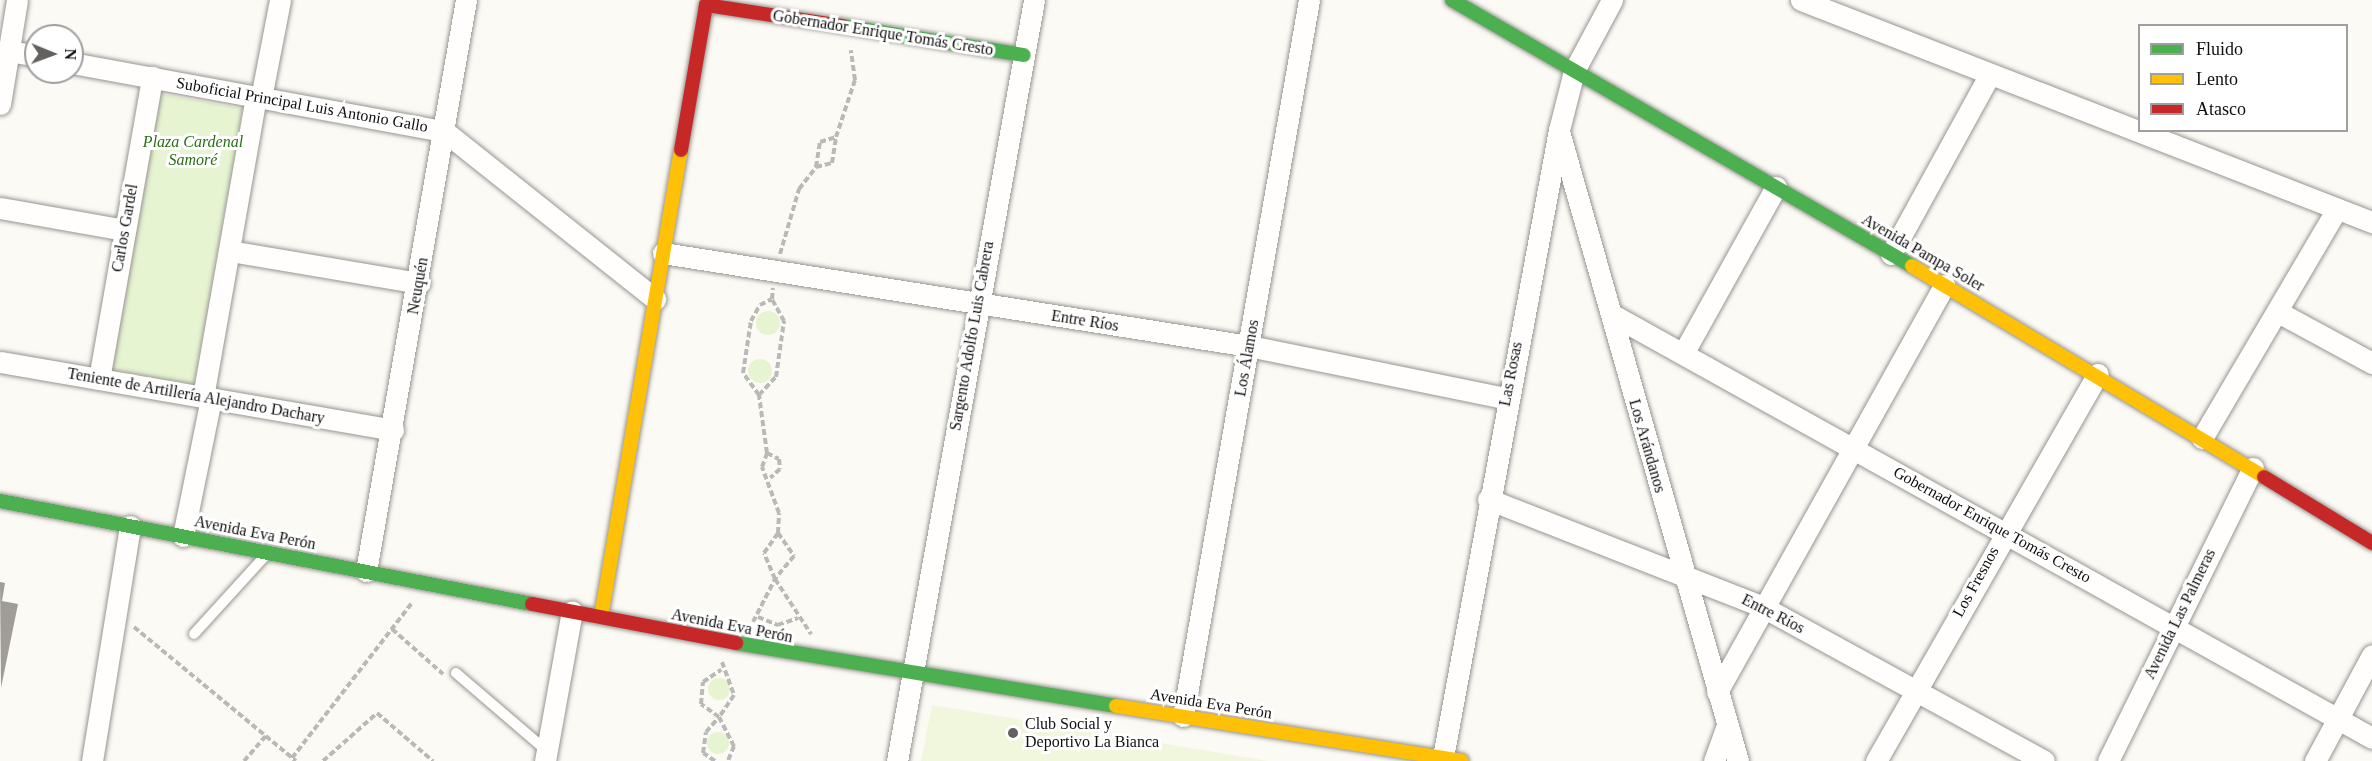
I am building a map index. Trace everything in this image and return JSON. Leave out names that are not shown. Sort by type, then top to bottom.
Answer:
[{"type":"street","points":[[0,104],[17,0]]},
{"type":"street","points":[[183,536],[230,251],[280,0]]},
{"type":"street","name":"Neuquén","points":[[366,571],[419,283],[466,0]]},
{"type":"street","name":"Sargento Adolfo Luis Cabrera","points":[[897,761],[977,304],[1034,0]]},
{"type":"street","name":"Los Álamos","points":[[1183,716],[1309,0]]},
{"type":"street","name":"Avenida Pampa Soler","points":[[1452,0],[2098,374],[2372,543]]},
{"type":"street","name":"Las Rosas","points":[[1449,760],[1488,499],[1559,130],[1574,71],[1612,0]]},
{"type":"street","points":[[1801,0],[1989,76],[2372,222]]},
{"type":"street","name":"Gobernador Enrique Tomás Cresto","points":[[663,253],[706,5],[1024,56]]},
{"type":"street","points":[[9,51],[24,54]]},
{"type":"street","name":"Suboficial Principal Luis Antonio Gallo","points":[[84,65],[444,131],[655,299]]},
{"type":"street","points":[[1891,254],[1989,76]]},
{"type":"street","name":"Carlos Gardel","points":[[99,379],[152,77]]},
{"type":"street","name":"Los Arándanos","points":[[1559,130],[1682,572],[1738,761]]},
{"type":"street","points":[[1684,352],[1776,187]]},
{"type":"street","points":[[0,208],[125,230]]},
{"type":"street","points":[[2202,438],[2337,209]]},
{"type":"street","points":[[230,251],[419,283]]},
{"type":"street","points":[[601,617],[663,253]]},
{"type":"street","name":"Entre Ríos","points":[[663,253],[1249,346],[1506,398]]},
{"type":"street","points":[[1717,692],[1944,285]]},
{"type":"street","points":[[2278,312],[2372,363]]},
{"type":"street","name":"Gobernador Enrique Tomás Cresto","points":[[1611,314],[1684,352],[2372,738]]},
{"type":"street","name":"Teniente de Artillería Alejandro Dachary","points":[[0,362],[393,430]]},
{"type":"street","name":"Los Fresnos","points":[[1876,761],[2004,532],[2098,374]]},
{"type":"street","name":"Avenida Las Palmeras","points":[[2108,761],[2253,468]]},
{"type":"street","name":"Entre Ríos","points":[[1488,499],[1682,572],[1763,607],[2044,761]]},
{"type":"street","name":"Avenida Eva Perón","points":[[0,501],[833,662],[913,672],[1449,760]]},
{"type":"street","points":[[92,761],[129,526]]},
{"type":"street","points":[[546,756],[572,611]]},
{"type":"street","points":[[2315,761],[2372,655]]},
{"type":"street","points":[[1714,761],[1727,726]]},
{"type":"lane","points":[[194,634],[269,553]]},
{"type":"lane","points":[[456,673],[546,756]]},
{"type":"path","points":[[816,167],[832,163],[836,137],[855,80],[848,28]]},
{"type":"path","points":[[759,395],[776,377],[784,321],[772,299],[774,271],[799,189],[816,167],[820,142],[836,137]]},
{"type":"path","points":[[721,670],[722,654],[758,617],[775,579],[794,556],[778,533],[771,478],[762,467],[767,453],[759,395],[743,373],[751,321],[760,304],[772,299]]},
{"type":"path","points":[[767,453],[779,459],[780,469],[771,478]]},
{"type":"path","points":[[778,533],[764,553],[775,579],[798,618],[833,662]]},
{"type":"path","points":[[117,613],[294,759],[428,583]]},
{"type":"path","points":[[758,617],[778,626],[798,618]]},
{"type":"path","points":[[392,629],[450,680],[456,673]]},
{"type":"path","points":[[715,761],[703,753],[706,732],[734,695],[732,680],[721,670]]},
{"type":"path","points":[[721,670],[703,682],[701,704],[719,717],[734,746],[728,761]]},
{"type":"path","points":[[323,761],[377,713],[433,761]]},
{"type":"path","points":[[244,761],[266,736]]},
{"type":"green space","name":"Plaza Cardenal Samoré","points":[[161,94],[243,108],[194,384],[112,370]]},
{"type":"green space","points":[[768,311],[777,314],[780,323],[777,332],[768,335],[759,332],[756,323],[759,314]]},
{"type":"green space","points":[[760,359],[769,362],[772,371],[769,380],[760,383],[751,380],[748,371],[751,362]]},
{"type":"green space","points":[[719,678],[727,681],[730,689],[727,697],[719,700],[711,697],[708,689],[711,681]]},
{"type":"green space","name":"Club Social y Deportivo La Bianca","points":[[932,705],[1268,761],[921,761]]},
{"type":"green space","points":[[718,732],[726,735],[729,743],[726,751],[718,754],[710,751],[707,743],[710,735]]},
{"type":"building","points":[[0,582],[5,583],[2,601],[18,604],[1,688]]},
{"type":"traffic: fast","points":[[1452,0],[1912,266]]},
{"type":"traffic: fast","points":[[842,26],[1024,55]]},
{"type":"traffic: fast","points":[[0,501],[532,604]]},
{"type":"traffic: fast","points":[[736,643],[1116,706]]},
{"type":"traffic: slow","points":[[601,617],[681,150]]},
{"type":"traffic: slow","points":[[1912,266],[2264,477]]},
{"type":"traffic: slow","points":[[1116,706],[1462,761]]},
{"type":"traffic: jam","points":[[681,150],[706,5],[842,26]]},
{"type":"traffic: jam","points":[[2264,477],[2372,543]]},
{"type":"traffic: jam","points":[[532,604],[736,643]]},
{"type":"place","name":"Club Social y Deportivo La Bianca","points":[[1013,733]]}]
